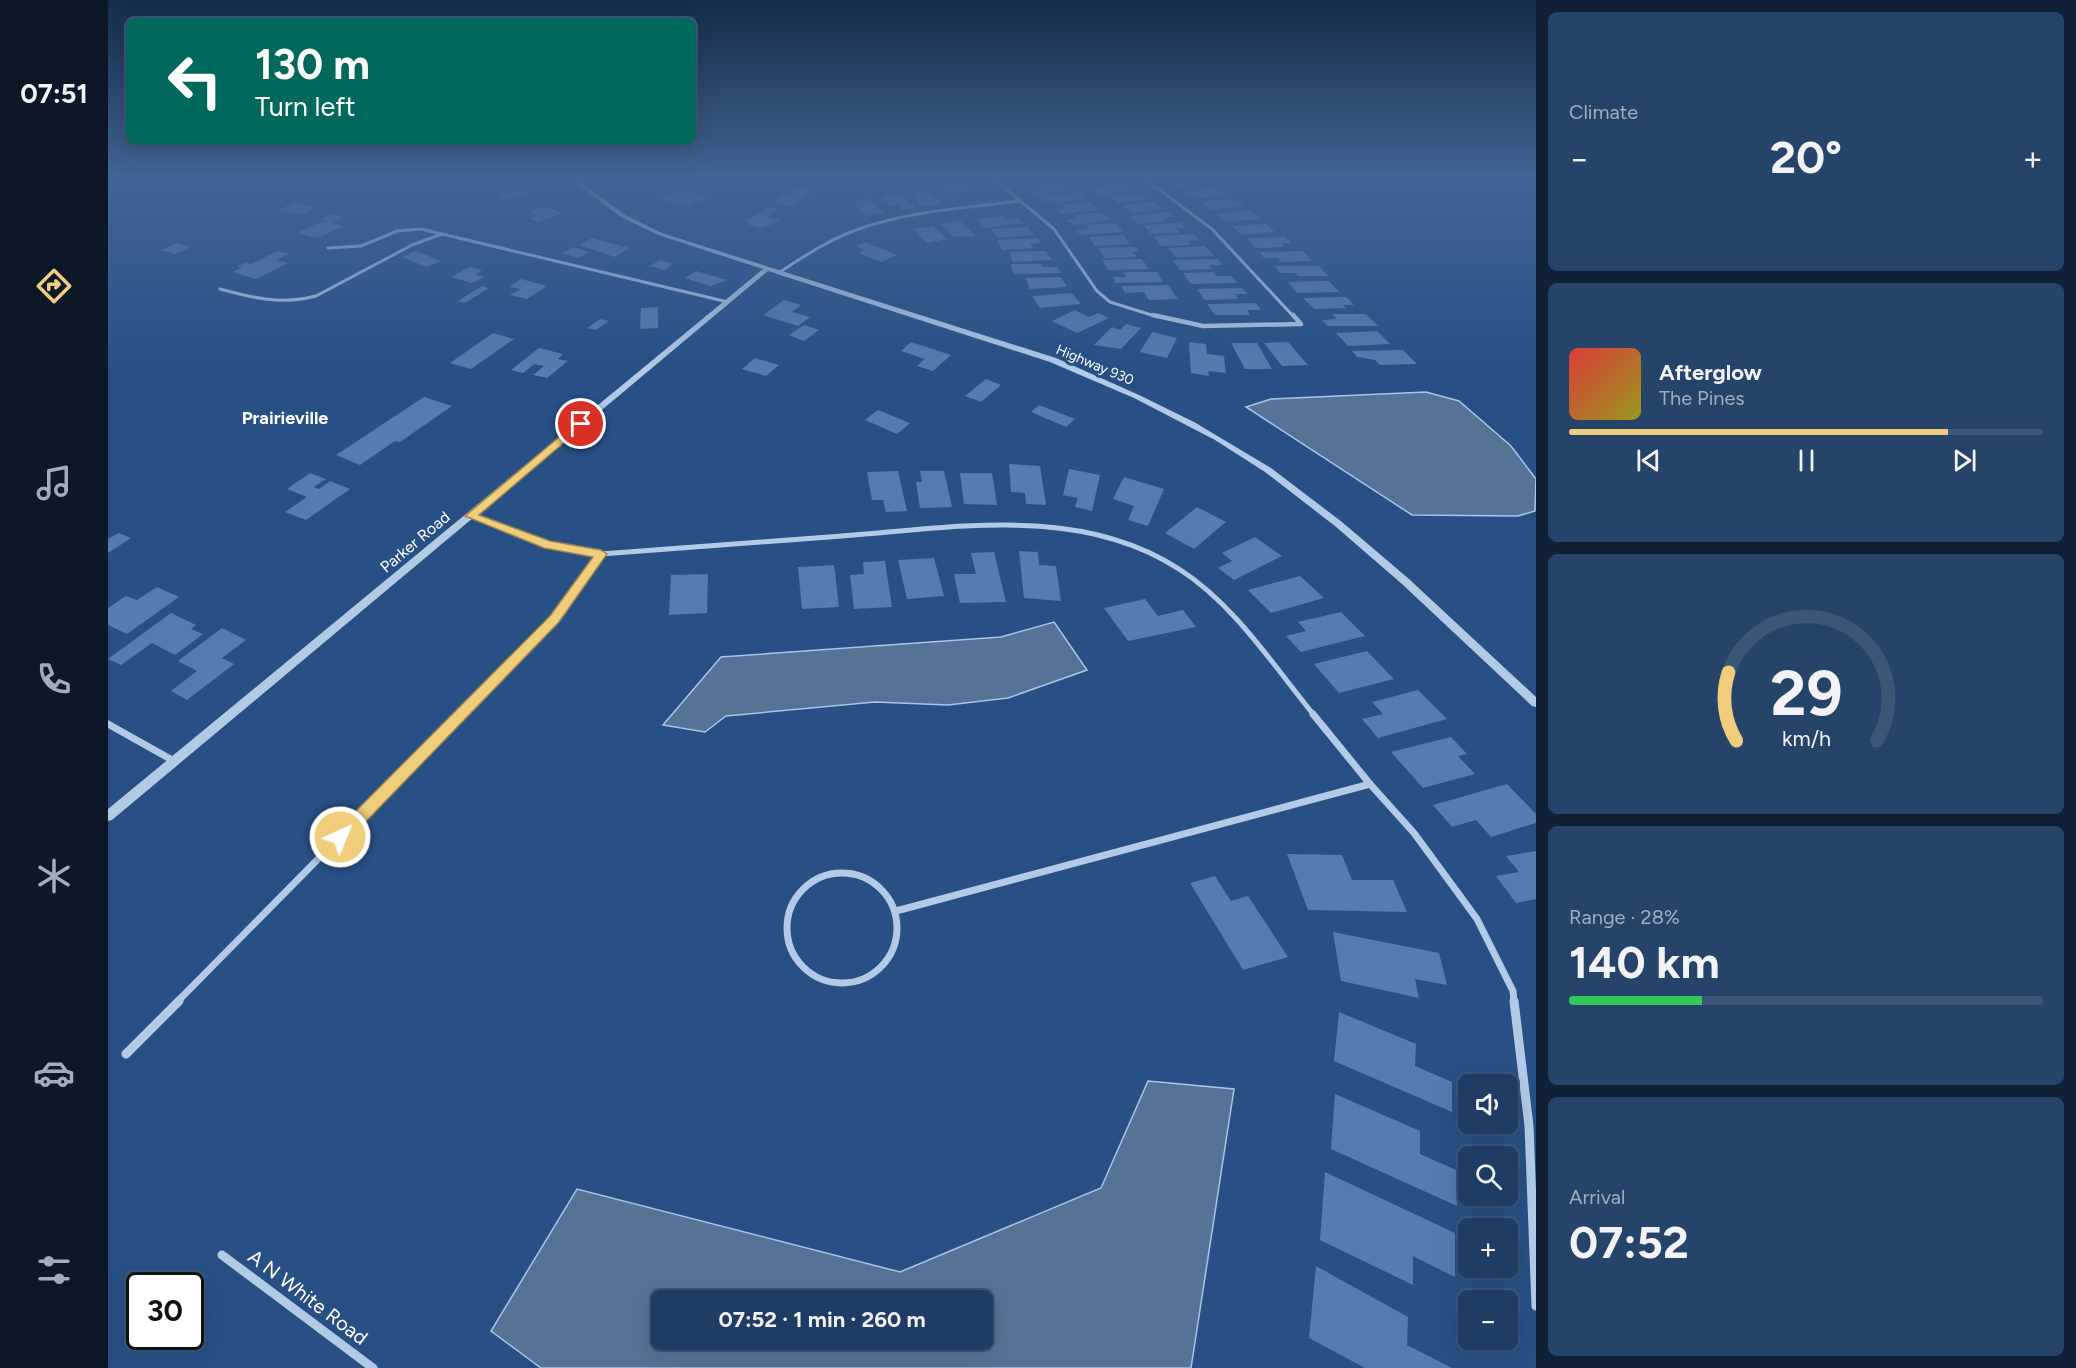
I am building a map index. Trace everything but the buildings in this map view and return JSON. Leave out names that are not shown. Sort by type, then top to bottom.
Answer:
[{"type":"street","points":[[328,248],[361,246],[369,243]]},
{"type":"street","points":[[220,289],[265,302],[301,301],[316,296],[418,243]]},
{"type":"street","points":[[484,243],[728,302]]},
{"type":"street","name":"Highway 930","points":[[692,243],[1053,360],[1098,379],[1214,437],[1266,469],[1367,546],[1536,703]]},
{"type":"street","points":[[780,272],[826,243]]},
{"type":"street","points":[[1065,243],[1084,268],[1097,291],[1110,302],[1172,321],[1203,326],[1301,324],[1225,243]]},
{"type":"street","name":"Parker Road","points":[[108,816],[768,268]]},
{"type":"street","points":[[471,516],[548,545],[601,554],[990,525],[1041,524],[1120,540],[1164,559],[1204,587],[1254,641],[1370,784],[1414,833],[1477,919],[1513,991],[1529,1126],[1536,1306]]},
{"type":"street","points":[[126,1054],[555,619],[601,554]]},
{"type":"street","points":[[108,724],[174,760]]},
{"type":"street","points":[[896,911],[1370,784]]},
{"type":"street","points":[[838,874],[856,876],[873,883],[887,895],[896,911],[899,928],[896,946],[888,962],[874,974],[857,981],[838,983],[819,978],[803,968],[792,953],[786,935],[786,917],[793,901],[805,887],[820,878],[838,874]]},
{"type":"street","name":"A N White Road","points":[[222,1255],[373,1368]]},
{"type":"water","points":[[1426,392],[1459,401],[1511,446],[1536,479],[1535,511],[1518,516],[1412,515],[1246,407],[1271,399]]},
{"type":"water","points":[[1054,622],[1087,670],[1008,698],[948,705],[875,702],[726,716],[705,732],[663,725],[721,657],[1001,637]]},
{"type":"water","points":[[1148,1081],[1234,1089],[1191,1368],[541,1368],[491,1331],[577,1189],[900,1272],[1101,1188]]},
{"type":"district","name":"Prairieville","points":[[285,418]]},
{"type":"route","points":[[340,837],[555,619],[585,580],[601,554],[548,545],[471,516],[581,424]]}]
